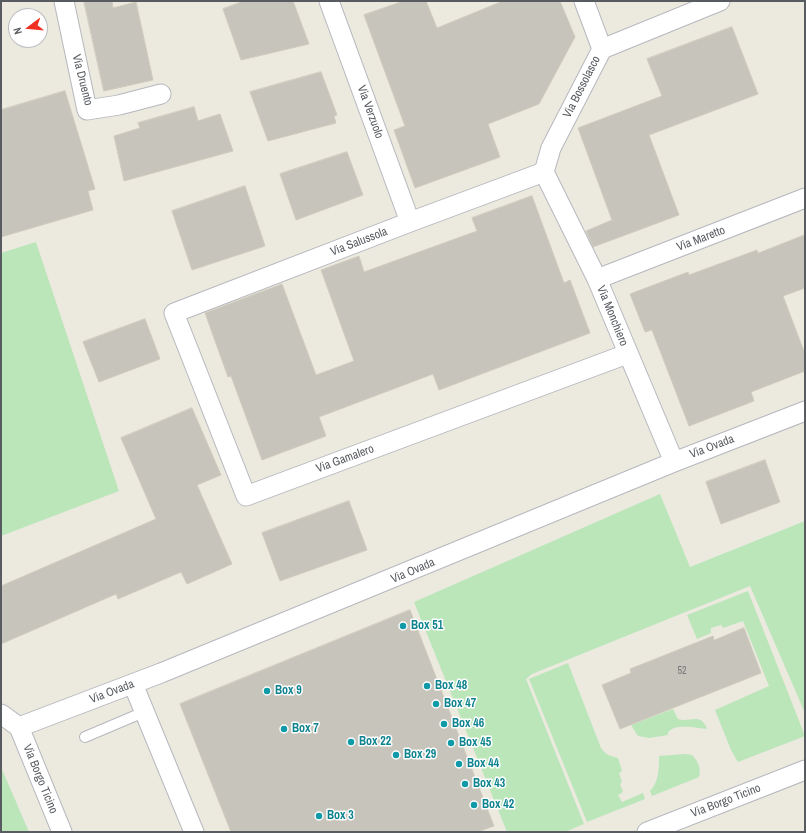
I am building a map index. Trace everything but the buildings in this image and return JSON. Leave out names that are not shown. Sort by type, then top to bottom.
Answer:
[{"type":"street","name":"Via Druento","points":[[64,1],[87,110],[120,105],[161,94]]},
{"type":"street","name":"Via Verzuolo","points":[[329,1],[410,222]]},
{"type":"street","name":"Via Bossolasco","points":[[544,172],[551,148],[602,48],[584,1]]},
{"type":"street","points":[[602,48],[720,1]]},
{"type":"street","name":"Via Salussola","points":[[174,313],[544,172]]},
{"type":"street","name":"Via Monchiero","points":[[544,172],[597,279],[627,354],[674,462]]},
{"type":"street","name":"Via Maretto","points":[[597,279],[805,198]]},
{"type":"street","name":"Via Gamalero","points":[[174,313],[246,496],[627,354]]},
{"type":"street","name":"Via Ovada","points":[[19,727],[133,684],[383,583],[674,462],[805,411]]},
{"type":"street","points":[[133,684],[194,832]]},
{"type":"street","points":[[1,714],[19,727]]},
{"type":"street","name":"Via Borgo Ticino","points":[[19,727],[62,832]]},
{"type":"street","name":"Via Borgo Ticino","points":[[647,832],[805,770]]},
{"type":"lane","points":[[85,737],[144,712]]},
{"type":"green space","points":[[36,242],[119,491],[1,536],[1,253]]},
{"type":"green space","points":[[660,494],[690,567],[805,521],[805,713],[750,586],[532,674],[526,679],[584,824],[565,832],[507,832],[414,602]]},
{"type":"green space","points":[[748,591],[805,736],[738,762],[731,750],[715,710],[769,686],[743,621],[723,628],[721,625],[711,628],[711,633],[697,639],[687,615]]},
{"type":"green space","points":[[568,663],[601,748],[608,755],[618,758],[622,771],[619,773],[622,782],[620,784],[623,792],[618,795],[622,802],[643,793],[645,799],[587,822],[529,679]]},
{"type":"green space","points":[[673,709],[678,719],[698,719],[705,724],[707,729],[681,727],[672,729],[668,732],[668,735],[649,738],[638,736],[631,725]]},
{"type":"green space","points":[[685,754],[692,755],[698,763],[700,768],[699,777],[652,796],[650,791],[657,779],[659,770],[659,756]]},
{"type":"green space","points":[[1,767],[29,832],[1,832]]},
{"type":"place","name":"Box 51","points":[[403,626]]},
{"type":"place","name":"Box 48","points":[[427,686]]},
{"type":"place","name":"Box 9","points":[[267,691]]},
{"type":"place","name":"Box 47","points":[[436,704]]},
{"type":"place","name":"Box 46","points":[[444,724]]},
{"type":"place","name":"Box 7","points":[[284,729]]},
{"type":"place","name":"Box 22","points":[[351,742]]},
{"type":"place","name":"Box 45","points":[[451,743]]},
{"type":"place","name":"Box 29","points":[[396,755]]},
{"type":"place","name":"Box 44","points":[[459,764]]},
{"type":"place","name":"Box 43","points":[[465,784]]},
{"type":"place","name":"Box 42","points":[[474,805]]},
{"type":"place","name":"Box 3","points":[[319,816]]}]
